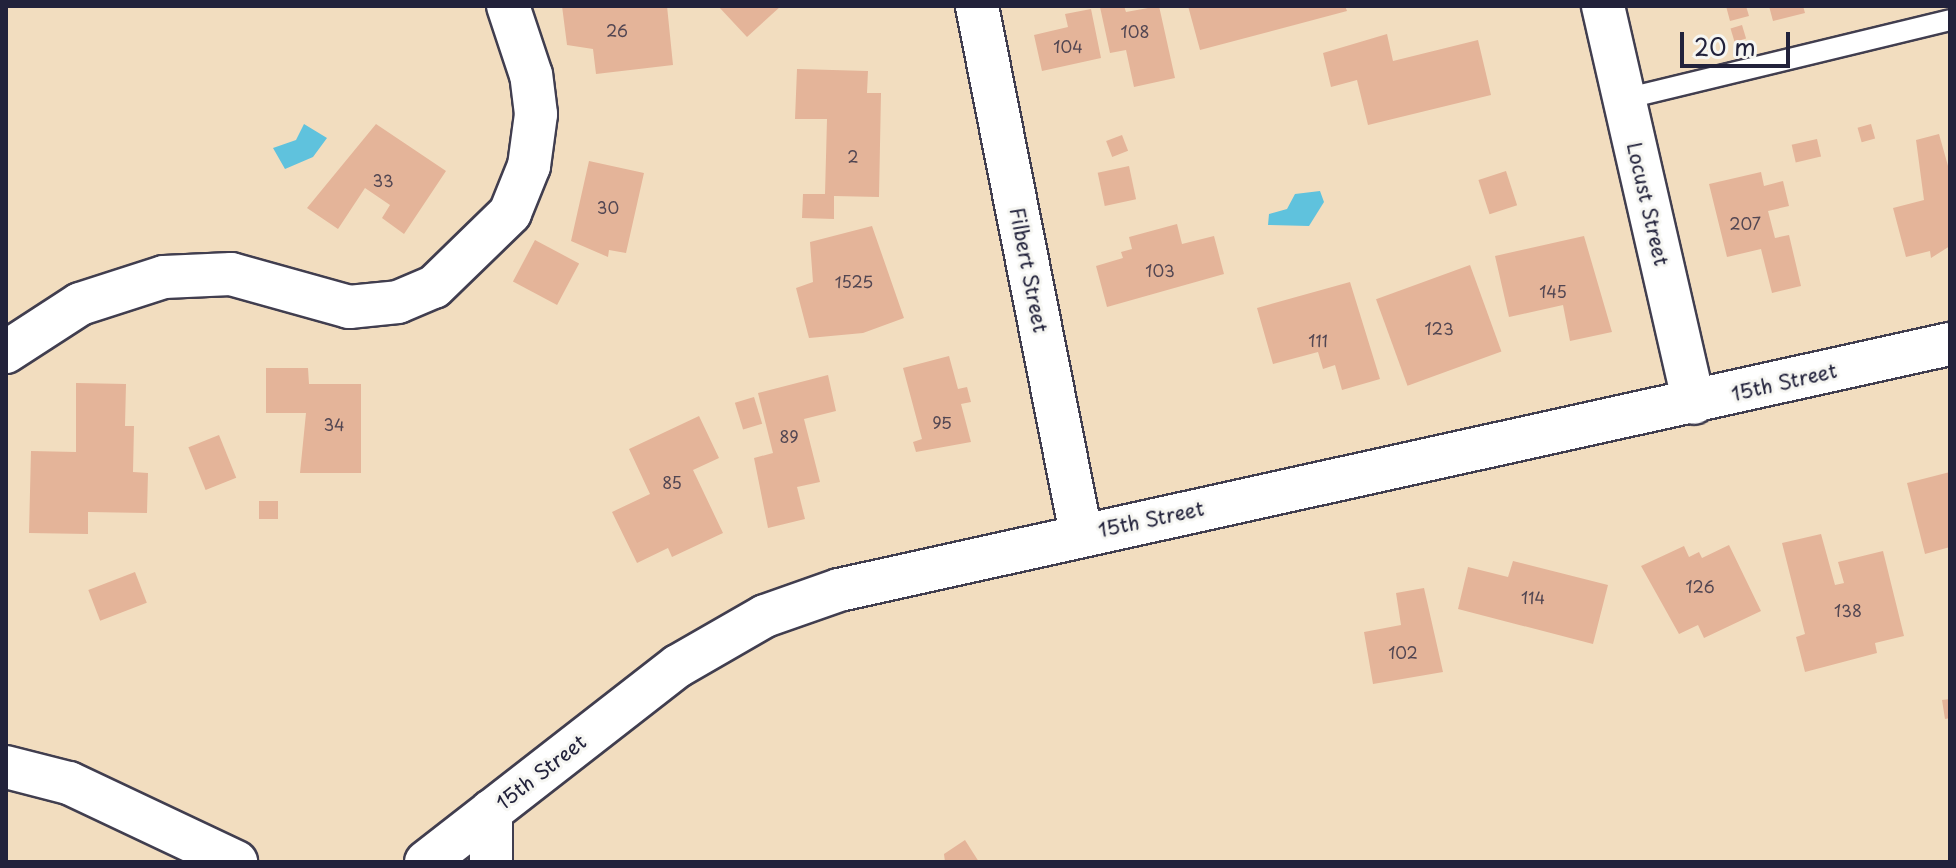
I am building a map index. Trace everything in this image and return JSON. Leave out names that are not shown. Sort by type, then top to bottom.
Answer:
[{"type":"street","points":[[6,352],[80,304],[164,277],[231,274],[349,307],[398,302],[434,287],[510,213],[529,166],[532,88],[508,6]]},
{"type":"street","name":"Filbert Street","points":[[977,6],[1081,534]]},
{"type":"street","name":"Locust Street","points":[[1603,6],[1694,403]]},
{"type":"street","name":"15th Street","points":[[426,862],[678,666],[765,616],[839,590],[1950,344]]},
{"type":"street","points":[[6,767],[69,783],[236,862]]},
{"type":"street","points":[[491,811],[491,862]]},
{"type":"lane","points":[[1624,99],[1950,20]]},
{"type":"water","points":[[304,124],[327,138],[313,157],[285,169],[273,148],[296,140]]},
{"type":"water","points":[[1320,191],[1324,202],[1309,226],[1268,225],[1269,214],[1287,209],[1295,194]]},
{"type":"building","points":[[562,6],[667,6],[673,65],[596,74],[593,49],[567,45]]},
{"type":"building","points":[[718,6],[781,6],[747,37]]},
{"type":"building","points":[[1124,6],[1126,12],[1159,6],[1175,78],[1134,87],[1126,50],[1110,53],[1100,7]]},
{"type":"building","points":[[1188,6],[1345,6],[1347,11],[1200,50]]},
{"type":"building","points":[[1726,6],[1746,6],[1749,16],[1730,21]]},
{"type":"building","points":[[1769,6],[1803,6],[1805,13],[1773,21]]},
{"type":"building","points":[[1091,9],[1101,58],[1042,71],[1034,35],[1068,27],[1065,14]]},
{"type":"building","points":[[1742,25],[1746,38],[1735,42],[1731,29]]},
{"type":"building","points":[[1387,34],[1393,61],[1478,40],[1491,95],[1368,125],[1357,80],[1331,87],[1323,53]]},
{"type":"building","points":[[797,69],[868,71],[867,93],[881,93],[879,197],[834,196],[834,219],[802,218],[803,194],[825,194],[827,119],[795,119]]},
{"type":"building","points":[[376,124],[446,171],[404,234],[382,218],[390,205],[365,188],[338,229],[307,208]]},
{"type":"building","points":[[1871,124],[1875,138],[1862,142],[1858,128]]},
{"type":"building","points":[[1939,134],[1950,173],[1950,246],[1931,258],[1930,251],[1906,257],[1893,208],[1924,200],[1916,140]]},
{"type":"building","points":[[1122,135],[1128,151],[1112,157],[1106,141]]},
{"type":"building","points":[[1817,139],[1821,157],[1796,162],[1792,145]]},
{"type":"building","points":[[589,161],[644,173],[626,253],[609,250],[608,257],[571,241]]},
{"type":"building","points":[[1129,166],[1136,199],[1105,206],[1098,173]]},
{"type":"building","points":[[1506,171],[1517,205],[1490,214],[1478,180]]},
{"type":"building","points":[[1761,172],[1764,186],[1783,181],[1789,206],[1768,211],[1775,238],[1789,235],[1801,286],[1772,293],[1761,249],[1727,257],[1709,184]]},
{"type":"building","points":[[1177,224],[1182,244],[1214,236],[1224,274],[1107,307],[1096,266],[1123,258],[1121,252],[1132,249],[1129,237]]},
{"type":"building","points":[[872,226],[904,318],[863,333],[809,338],[796,288],[813,282],[810,242]]},
{"type":"building","points":[[1584,236],[1612,332],[1570,341],[1563,305],[1509,317],[1495,256]]},
{"type":"building","points":[[535,240],[579,263],[557,305],[513,281]]},
{"type":"building","points":[[1470,265],[1501,351],[1407,386],[1376,299]]},
{"type":"building","points":[[1350,282],[1380,379],[1342,390],[1335,365],[1323,369],[1318,352],[1273,364],[1257,308]]},
{"type":"building","points":[[949,356],[958,389],[967,387],[971,402],[961,404],[971,442],[916,452],[913,442],[922,439],[903,368]]},
{"type":"building","points":[[266,368],[308,368],[309,384],[361,384],[361,473],[300,473],[306,413],[266,413]]},
{"type":"building","points":[[828,375],[836,411],[804,419],[820,482],[797,487],[805,519],[768,528],[754,458],[773,453],[758,393]]},
{"type":"building","points":[[76,383],[126,384],[125,426],[134,426],[133,472],[148,473],[147,513],[88,512],[88,534],[29,533],[31,451],[76,452]]},
{"type":"building","points":[[754,397],[762,424],[743,430],[735,403]]},
{"type":"building","points":[[699,416],[719,458],[693,470],[723,533],[672,557],[668,548],[637,563],[612,512],[650,494],[629,449]]},
{"type":"building","points":[[219,435],[236,478],[206,490],[188,447]]},
{"type":"building","points":[[1950,472],[1950,547],[1925,554],[1907,483]]},
{"type":"building","points":[[259,501],[278,501],[278,519],[259,519]]},
{"type":"building","points":[[1821,534],[1835,585],[1844,583],[1838,562],[1883,551],[1904,636],[1875,643],[1877,653],[1805,672],[1796,637],[1805,634],[1782,543]]},
{"type":"building","points":[[1729,545],[1761,611],[1704,638],[1698,625],[1679,634],[1641,566],[1684,546],[1689,557],[1699,552],[1702,558]]},
{"type":"building","points":[[1513,561],[1608,585],[1593,644],[1458,609],[1468,567],[1508,577]]},
{"type":"building","points":[[135,572],[147,603],[100,621],[88,590]]},
{"type":"building","points":[[1424,588],[1443,672],[1373,684],[1364,632],[1401,625],[1396,593]]},
{"type":"building","points":[[1950,699],[1950,718],[1945,719],[1942,700]]},
{"type":"building","points":[[965,840],[979,862],[945,862],[944,854]]}]
